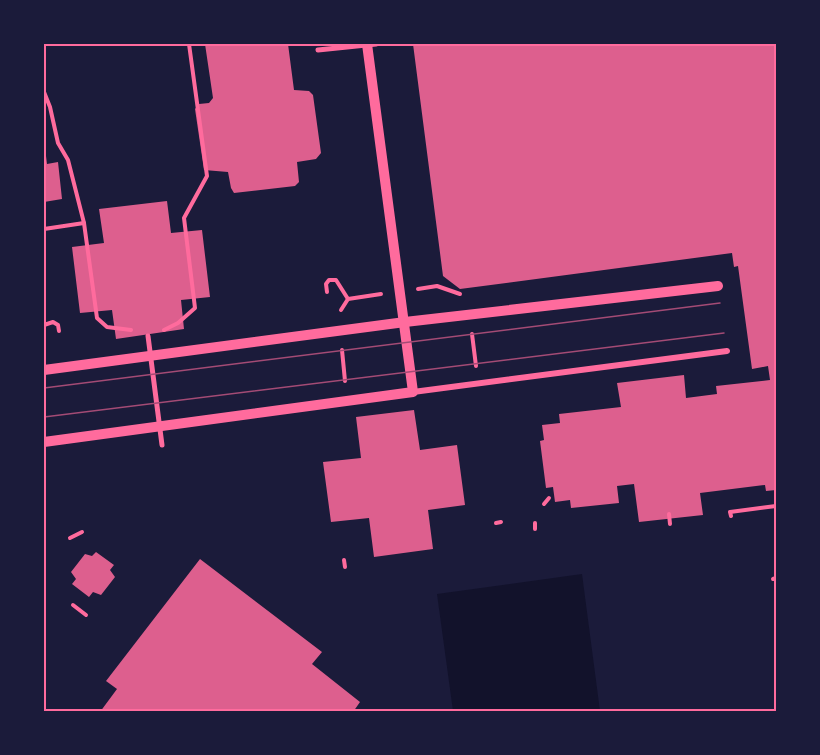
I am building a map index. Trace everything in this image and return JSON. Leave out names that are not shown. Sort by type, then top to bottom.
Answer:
[{"type":"street","points":[[367,44],[413,393]]},
{"type":"street","points":[[318,50],[376,44]]},
{"type":"street","points":[[44,370],[405,322],[718,286]]},
{"type":"street","points":[[148,336],[162,445]]},
{"type":"street","points":[[44,442],[727,351]]},
{"type":"path","points":[[44,92],[58,143],[68,160],[84,223],[97,318],[107,327],[127,329],[148,336],[178,323],[195,308],[184,218],[207,176],[189,44]]},
{"type":"path","points":[[44,228],[84,223]]},
{"type":"path","points":[[327,292],[326,284],[330,280],[336,280],[348,299]]},
{"type":"path","points":[[44,325],[53,322],[58,325],[59,331]]},
{"type":"path","points":[[544,504],[549,498]]},
{"type":"path","points":[[731,516],[730,512],[777,507]]},
{"type":"path","points":[[669,514],[670,524]]},
{"type":"path","points":[[70,538],[82,532]]},
{"type":"path","points":[[344,560],[345,567]]},
{"type":"path","points":[[73,605],[86,615]]},
{"type":"shaded area","points":[[582,574],[600,711],[453,711],[437,594]]},
{"type":"building","points":[[205,44],[288,44],[294,90],[309,91],[313,95],[321,153],[316,159],[297,162],[299,182],[295,186],[234,193],[228,172],[204,170],[195,109],[199,104],[209,103],[213,98]]},
{"type":"building","points":[[413,44],[776,44],[776,490],[766,491],[765,485],[700,493],[703,515],[639,522],[634,484],[617,486],[619,503],[571,508],[570,500],[555,502],[553,487],[546,488],[540,441],[544,440],[542,425],[560,423],[559,414],[621,407],[617,383],[684,375],[686,398],[717,394],[716,386],[770,380],[768,366],[752,369],[738,266],[734,267],[732,253],[460,289],[443,276]]},
{"type":"building","points":[[45,148],[47,164],[58,162],[62,199],[44,202]]},
{"type":"building","points":[[167,201],[171,233],[202,230],[210,297],[181,300],[184,329],[116,339],[112,310],[80,313],[72,247],[104,243],[99,209]]},
{"type":"building","points":[[414,410],[420,450],[457,445],[465,505],[428,510],[433,549],[374,557],[369,518],[331,522],[323,462],[361,458],[356,417]]},
{"type":"building","points":[[96,552],[114,565],[110,570],[115,577],[101,595],[93,592],[89,597],[72,584],[76,579],[71,572],[85,554],[92,556]]},
{"type":"building","points":[[200,559],[322,652],[312,664],[360,702],[353,712],[100,712],[117,689],[106,681]]},
{"type":"tram line","points":[[44,388],[720,303]]},
{"type":"tram line","points":[[44,417],[724,333]]}]
